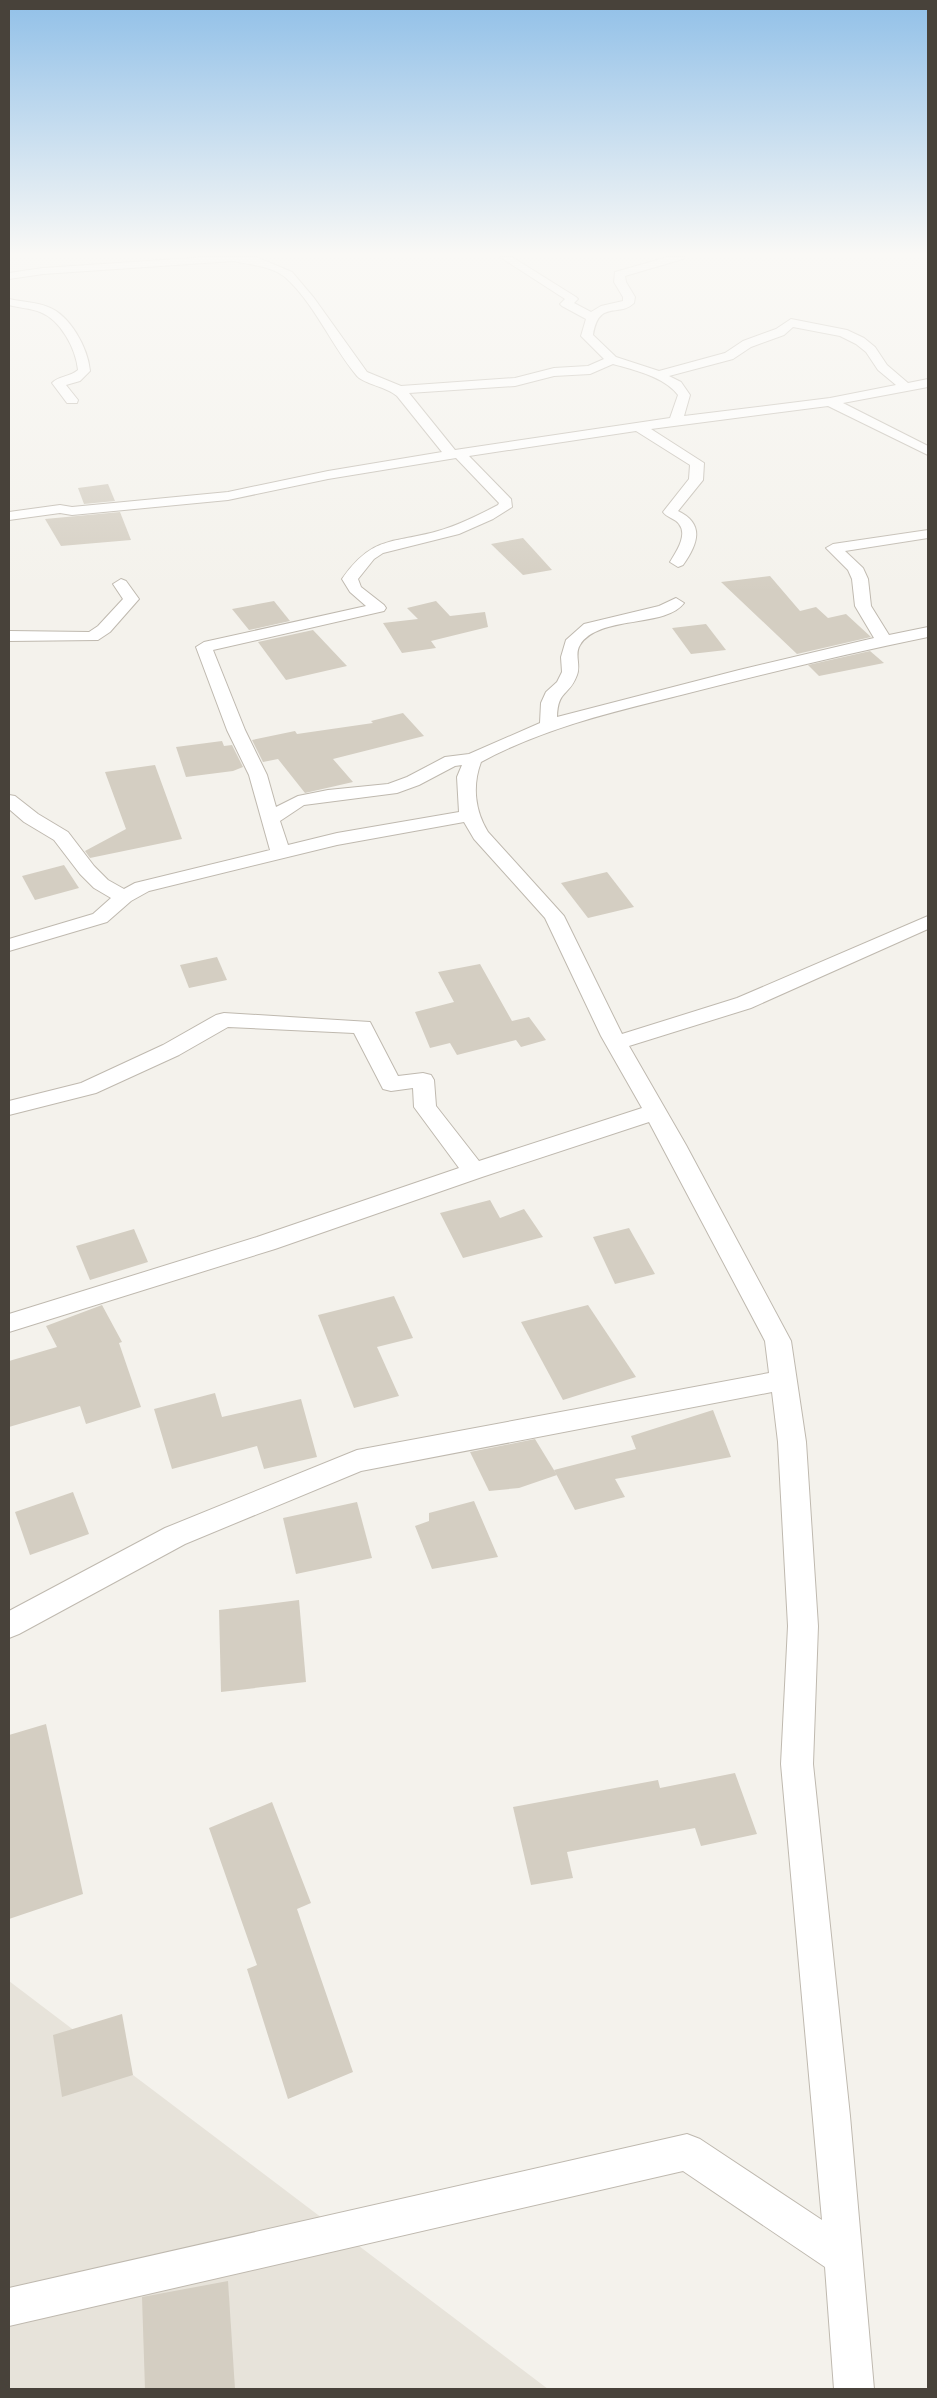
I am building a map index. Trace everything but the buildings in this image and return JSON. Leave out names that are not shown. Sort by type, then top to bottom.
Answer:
[{"type":"street","points":[[72,400],[58,383],[76,378],[84,369]]},
{"type":"street","points":[[280,852],[258,775],[236,730],[204,647],[378,608],[355,589],[350,579],[366,557],[374,550],[392,543],[460,529],[505,507],[506,502],[455,453],[399,390],[394,386],[363,375],[359,369]]},
{"type":"street","points":[[399,390],[515,382],[554,372],[592,369]]},
{"type":"street","points":[[643,369],[677,385],[684,395],[681,409],[675,422]]},
{"type":"street","points":[[660,376],[679,369]]},
{"type":"street","points":[[884,369],[906,387]]},
{"type":"street","points":[[9,516],[228,496],[328,475],[455,453],[830,402],[928,383]]},
{"type":"street","points":[[830,402],[928,451]]},
{"type":"street","points":[[639,427],[698,463],[696,480],[670,512],[685,520],[688,528],[688,545],[678,562]]},
{"type":"street","points":[[884,641],[863,606],[860,579],[855,568],[833,548],[928,534]]},
{"type":"street","points":[[9,636],[92,637],[104,629],[131,599],[121,584]]},
{"type":"street","points":[[548,726],[549,703],[554,692],[564,685],[570,672],[569,657],[572,643],[590,627],[664,610],[676,603]]},
{"type":"street","points":[[270,819],[298,801],[328,795],[391,789],[412,781],[451,761],[473,759],[502,742],[548,726],[645,698],[928,632]]},
{"type":"street","points":[[473,759],[466,777],[469,816],[481,835],[554,916],[616,1043],[778,1341],[792,1442],[803,1626],[797,1764],[832,2116],[854,2389]]},
{"type":"street","points":[[9,800],[31,818],[61,836],[87,870],[101,884],[124,897]]},
{"type":"street","points":[[9,945],[100,918],[124,897],[142,887],[280,852],[376,831],[469,816]]},
{"type":"street","points":[[616,1043],[744,1003],[928,922]]},
{"type":"street","points":[[9,1108],[88,1088],[171,1050],[224,1020],[362,1026],[392,1084],[423,1080],[425,1107],[474,1171]]},
{"type":"street","points":[[9,1323],[266,1243],[474,1171],[655,1112]]},
{"type":"street","points":[[9,1625],[175,1536],[357,1461],[783,1380]]},
{"type":"street","points":[[9,2307],[687,2152],[843,2256]]},
{"type":"shaded area","points":[[9,1981],[133,2075],[548,2389],[9,2389]]}]
